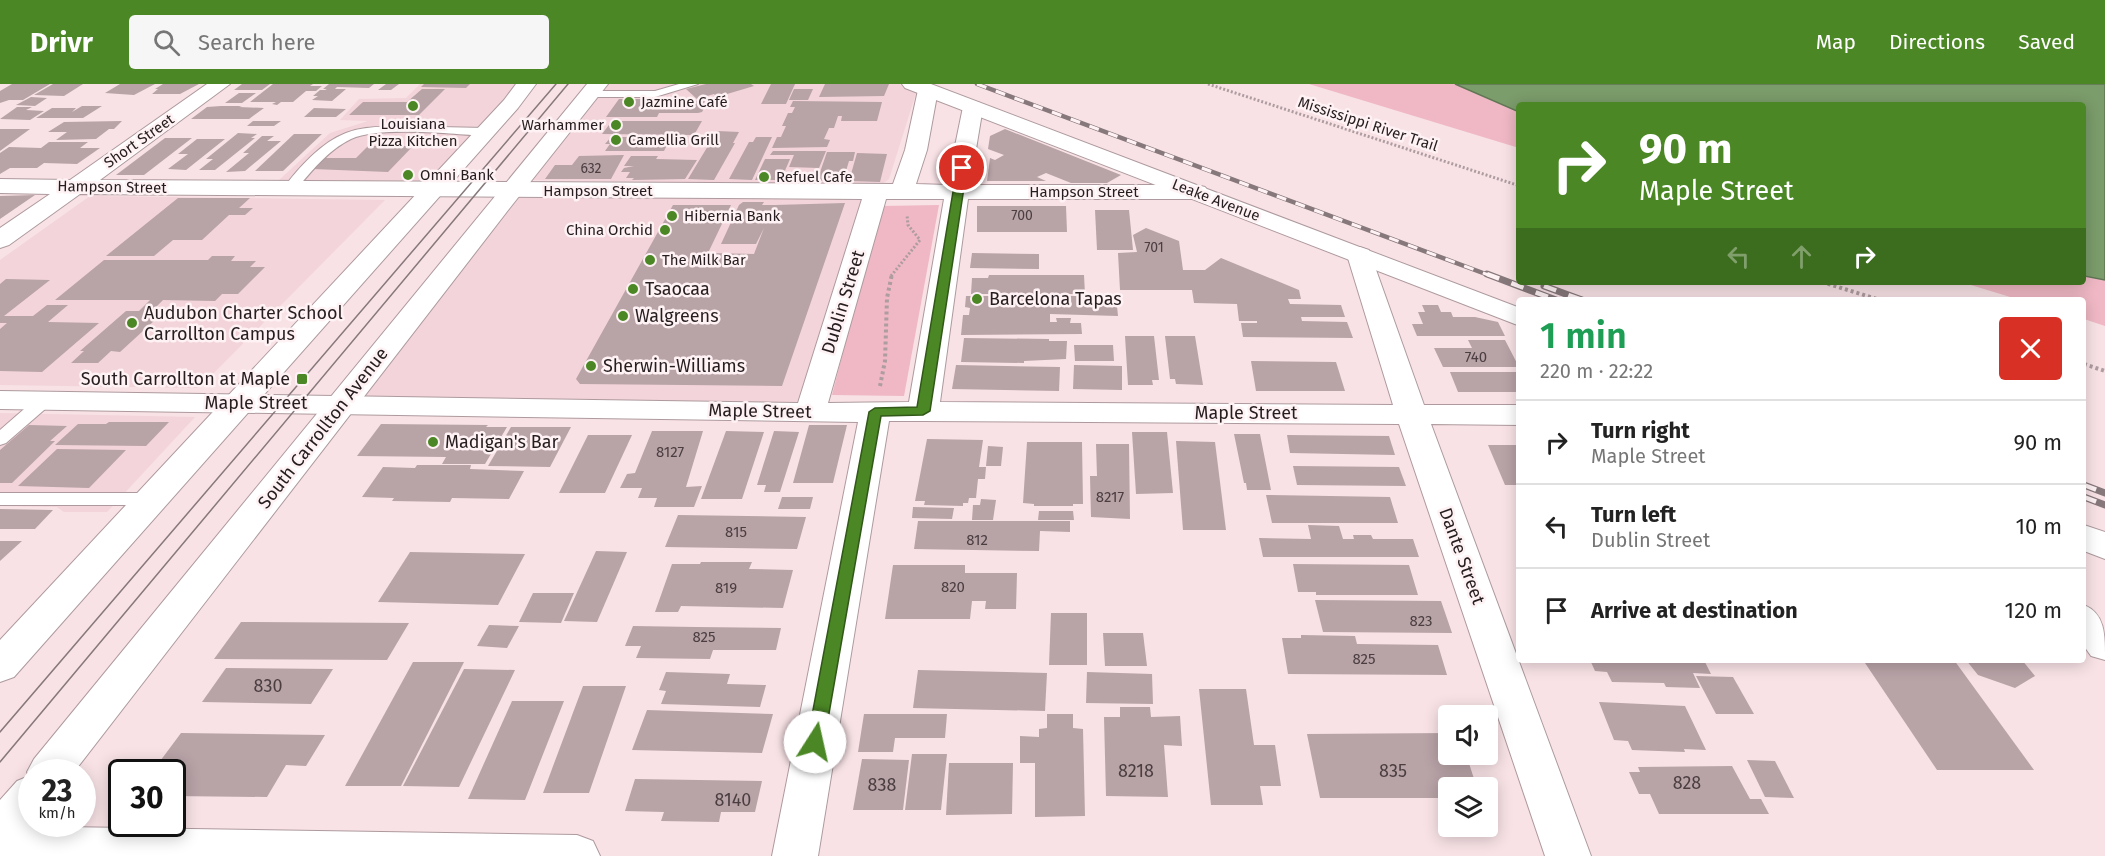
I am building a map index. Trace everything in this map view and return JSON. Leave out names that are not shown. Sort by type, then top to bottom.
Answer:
[{"type":"street","name":"Short Street","points":[[0,240],[220,84]]},
{"type":"street","points":[[0,666],[526,84]]},
{"type":"street","name":"Leake Avenue","points":[[920,87],[972,114],[1197,192],[1516,316]]},
{"type":"street","name":"Dublin Street","points":[[810,412],[916,150],[921,120],[920,87]]},
{"type":"street","name":"South Carrollton Avenue","points":[[59,759],[510,191],[602,91]]},
{"type":"street","points":[[921,120],[928,116],[972,114],[957,192],[923,411]]},
{"type":"street","name":"Hampson Street","points":[[0,186],[896,196],[957,192],[1197,192]]},
{"type":"street","name":"Dante Street","points":[[1360,255],[1411,413],[1568,856]]},
{"type":"street","name":"Maple Street","points":[[0,400],[810,412],[1411,413],[1516,416]]},
{"type":"street","points":[[795,856],[884,412]]},
{"type":"street","points":[[2086,538],[2105,546]]},
{"type":"street","points":[[2086,622],[2105,645]]},
{"type":"street","points":[[0,834],[18,812]]},
{"type":"street","points":[[0,847],[577,856]]},
{"type":"lane","points":[[602,91],[627,84]]},
{"type":"lane","points":[[602,91],[658,89],[692,84]]},
{"type":"lane","points":[[289,189],[323,153],[350,135],[373,130],[485,132]]},
{"type":"lane","points":[[0,439],[45,400]]},
{"type":"lane","points":[[0,499],[150,499]]},
{"type":"path","name":"Mississippi River Trail","points":[[1208,84],[1516,185]]},
{"type":"path","points":[[884,412],[876,396],[884,374],[887,353],[888,284],[894,270],[920,240],[908,225],[906,215],[896,196]]},
{"type":"path","points":[[1832,285],[1870,297]]},
{"type":"path","points":[[2086,365],[2105,371]]},
{"type":"shaded area","points":[[420,84],[518,84],[486,123],[429,183],[278,181],[330,133],[368,121],[340,120],[359,99],[406,98]]},
{"type":"shaded area","points":[[603,84],[899,84],[917,90],[889,179],[881,185],[528,180]]},
{"type":"shaded area","points":[[1309,84],[1458,84],[1516,111],[1516,147]]},
{"type":"shaded area","points":[[1455,84],[2105,84],[2105,280],[2086,276],[2086,102],[1516,102],[1516,111]]},
{"type":"shaded area","points":[[510,191],[863,195],[825,409],[341,404]]},
{"type":"shaded area","name":"Audubon Charter School Carrollton Campus","points":[[90,196],[385,200],[199,388],[0,385],[0,260]]},
{"type":"shaded area","points":[[939,205],[904,396],[832,395],[881,206]]},
{"type":"shaded area","points":[[2086,266],[2105,271],[2105,326],[2086,320],[2086,297],[2010,297],[1971,285],[2086,285]]},
{"type":"shaded area","points":[[0,413],[195,417],[107,512],[64,512],[57,507],[0,506]]},
{"type":"building","points":[[12,84],[50,84],[23,100],[9,100],[0,103],[0,91]]},
{"type":"building","points":[[53,84],[83,84],[64,96],[34,95]]},
{"type":"building","points":[[120,84],[155,84],[134,95],[105,93]]},
{"type":"building","points":[[163,84],[199,84],[180,94],[152,94]]},
{"type":"building","points":[[242,84],[270,84],[262,90],[234,90]]},
{"type":"building","points":[[273,84],[322,86],[316,91],[306,91],[293,102],[281,102],[277,105],[272,104],[276,102],[250,102]]},
{"type":"building","points":[[329,84],[374,84],[369,88],[337,87],[335,89],[346,89],[332,101],[312,100],[318,96],[313,96],[320,90],[327,89],[323,89]]},
{"type":"building","points":[[386,84],[399,84],[391,90],[378,90]]},
{"type":"building","points":[[424,84],[470,84],[466,88],[421,87]]},
{"type":"building","points":[[706,84],[751,84],[754,86],[717,97],[714,94],[697,99],[686,89]]},
{"type":"building","points":[[771,84],[795,84],[786,104],[761,104]]},
{"type":"building","points":[[825,84],[889,84],[884,96],[819,97]]},
{"type":"building","points":[[422,89],[445,89],[419,115],[349,115],[363,102],[407,102]]},
{"type":"building","points":[[794,89],[813,89],[808,100],[789,100]]},
{"type":"building","points":[[239,93],[256,93],[242,103],[225,103]]},
{"type":"building","points":[[31,97],[47,98],[35,106],[16,105]]},
{"type":"building","points":[[619,99],[669,99],[707,103],[702,112],[698,113],[659,113],[657,117],[606,117]]},
{"type":"building","points":[[793,101],[882,102],[877,121],[841,121],[842,116],[838,116],[834,128],[829,128],[824,139],[830,140],[827,147],[772,148],[777,137],[781,137],[786,126],[782,126],[788,113],[792,113],[795,107],[790,107]]},
{"type":"building","points":[[82,106],[102,106],[83,118],[36,118],[52,108],[76,108],[72,112]]},
{"type":"building","points":[[17,107],[32,107],[26,110],[44,111],[30,120],[0,119]]},
{"type":"building","points":[[207,107],[264,108],[249,119],[191,119]]},
{"type":"building","points":[[314,108],[346,109],[336,117],[304,117]]},
{"type":"building","points":[[122,121],[114,129],[109,129],[96,139],[56,140],[67,132],[48,132],[64,122]]},
{"type":"building","points":[[253,121],[281,121],[274,126],[247,126]]},
{"type":"building","points":[[612,121],[702,121],[694,135],[602,134]]},
{"type":"building","points":[[0,129],[30,129],[0,151]]},
{"type":"building","points":[[1005,129],[1121,175],[1107,183],[1071,183],[1046,173],[1037,177],[1046,181],[987,181],[990,158],[995,160],[1004,155],[988,149],[990,136]]},
{"type":"building","points":[[717,131],[739,132],[714,180],[688,179]]},
{"type":"building","points":[[238,133],[257,134],[215,170],[199,170],[213,159],[206,159]]},
{"type":"building","points":[[294,134],[322,134],[283,171],[255,171]]},
{"type":"building","points":[[262,136],[274,136],[267,141],[281,141],[245,171],[226,172],[249,153],[243,153]]},
{"type":"building","points":[[611,137],[673,137],[671,140],[679,140],[675,147],[666,147],[664,151],[605,151],[610,144],[605,144]]},
{"type":"building","points":[[756,137],[772,137],[752,180],[729,179],[749,142],[753,142]]},
{"type":"building","points":[[165,138],[192,138],[144,175],[116,175]]},
{"type":"building","points":[[197,139],[225,139],[186,170],[168,169],[188,154],[178,154]]},
{"type":"building","points":[[49,142],[88,142],[80,148],[100,148],[77,164],[44,163],[37,168],[10,168],[0,174],[0,153],[9,147],[41,148]]},
{"type":"building","points":[[368,146],[413,146],[388,172],[313,169],[325,158],[356,158]]},
{"type":"building","points":[[773,151],[826,151],[819,168],[789,167],[794,155],[770,155]]},
{"type":"building","points":[[827,152],[855,152],[853,161],[849,161],[843,181],[817,181]]},
{"type":"building","points":[[857,153],[887,154],[880,182],[849,181]]},
{"type":"building","points":[[624,155],[611,179],[545,179],[555,165],[572,165],[579,156]]},
{"type":"building","points":[[631,156],[697,160],[685,179],[632,180],[634,178],[626,178],[630,172],[621,172],[624,168],[634,166],[624,166]]},
{"type":"building","points":[[765,159],[790,159],[781,180],[755,180]]},
{"type":"building","points":[[35,195],[0,219],[0,196]]},
{"type":"building","points":[[178,198],[250,198],[239,208],[253,208],[245,215],[229,215],[202,240],[173,240],[154,256],[106,256]]},
{"type":"building","points":[[743,202],[764,202],[762,205],[845,203],[782,386],[580,384],[576,379],[673,205],[731,205],[708,253],[754,254],[764,228],[756,244],[721,244],[739,205]]},
{"type":"building","points":[[977,206],[1066,206],[1067,232],[977,232]]},
{"type":"building","points":[[1095,210],[1129,210],[1133,250],[1097,250]]},
{"type":"building","points":[[1146,228],[1179,241],[1183,270],[1205,270],[1221,258],[1299,290],[1301,299],[1288,299],[1290,304],[1341,305],[1345,317],[1301,317],[1302,321],[1347,322],[1353,338],[1243,337],[1241,323],[1257,323],[1257,321],[1239,321],[1237,304],[1194,303],[1192,290],[1120,290],[1118,253],[1137,252],[1133,235]]},
{"type":"building","points":[[972,253],[1039,254],[1039,269],[970,268]]},
{"type":"building","points":[[212,256],[235,256],[231,261],[256,261],[250,267],[265,267],[238,294],[222,294],[215,301],[163,300],[152,311],[166,310],[120,352],[111,351],[98,363],[71,363],[84,351],[80,351],[126,311],[139,311],[150,300],[55,300],[104,260],[208,260]]},
{"type":"building","points":[[989,275],[1084,275],[1085,294],[971,294],[972,278],[988,278]]},
{"type":"building","points":[[6,279],[50,280],[4,316],[33,316],[47,305],[68,305],[48,322],[99,323],[42,372],[0,371],[0,329],[7,323],[0,323],[0,284]]},
{"type":"building","points":[[966,296],[1116,296],[1118,316],[1050,314],[1050,322],[1057,322],[1056,318],[1071,318],[1070,323],[1081,323],[1082,334],[961,335],[963,315],[969,315],[970,308],[965,307]]},
{"type":"building","points":[[1422,305],[1438,305],[1441,312],[1451,312],[1453,317],[1475,317],[1498,322],[1505,336],[1417,336],[1412,324],[1423,324],[1418,312],[1425,312]]},
{"type":"building","points":[[1125,336],[1154,336],[1159,380],[1152,380],[1153,385],[1128,385]]},
{"type":"building","points":[[1165,336],[1195,336],[1203,385],[1176,384],[1175,379],[1170,379]]},
{"type":"building","points":[[964,338],[1067,341],[1066,359],[1024,361],[1024,363],[961,362]]},
{"type":"building","points":[[1468,340],[1505,340],[1516,361],[1516,367],[1443,367],[1434,348],[1472,348]]},
{"type":"building","points":[[1074,345],[1113,345],[1114,361],[1075,361]]},
{"type":"building","points":[[1251,361],[1336,362],[1345,391],[1256,391]]},
{"type":"building","points":[[956,365],[1060,367],[1059,391],[952,389]]},
{"type":"building","points":[[1074,365],[1122,366],[1122,390],[1073,389]]},
{"type":"building","points":[[1450,372],[1516,372],[1516,392],[1458,392]]},
{"type":"building","points":[[109,422],[169,422],[146,446],[55,445],[78,424],[106,424]]},
{"type":"building","name":"Madigan's Bar","points":[[381,424],[507,427],[485,464],[442,464],[446,457],[357,456]]},
{"type":"building","points":[[29,425],[67,426],[50,441],[55,441],[12,483],[0,483],[0,450]]},
{"type":"building","points":[[809,425],[847,425],[833,483],[793,483]]},
{"type":"building","points":[[511,427],[571,427],[550,467],[488,466]]},
{"type":"building","points":[[652,431],[703,431],[686,487],[702,486],[694,507],[654,507],[657,498],[638,498],[642,488],[620,488],[627,474],[635,473]]},
{"type":"building","points":[[726,431],[764,432],[742,499],[701,499]]},
{"type":"building","points":[[774,431],[799,432],[780,492],[764,492],[766,485],[757,485]]},
{"type":"building","points":[[1132,432],[1167,432],[1173,493],[1136,494]]},
{"type":"building","points":[[1234,434],[1260,434],[1271,490],[1247,490]]},
{"type":"building","points":[[588,435],[632,435],[605,493],[559,493]]},
{"type":"building","points":[[1287,435],[1389,436],[1395,455],[1290,453]]},
{"type":"building","points":[[927,439],[983,440],[979,467],[986,467],[985,479],[978,479],[976,498],[969,498],[968,503],[963,503],[963,506],[924,505],[925,501],[915,501]]},
{"type":"building","points":[[1176,441],[1215,442],[1226,530],[1183,530]]},
{"type":"building","points":[[1027,442],[1082,442],[1083,504],[1034,506],[1034,504],[1023,503]]},
{"type":"building","points":[[1096,444],[1129,444],[1130,519],[1091,517],[1090,476],[1097,476]]},
{"type":"building","points":[[1488,445],[1516,445],[1516,485],[1505,485]]},
{"type":"building","points":[[988,446],[1003,447],[1001,466],[986,466]]},
{"type":"building","points":[[57,449],[126,450],[89,488],[18,486]]},
{"type":"building","points":[[417,465],[471,465],[470,469],[524,471],[509,499],[452,498],[450,502],[392,501],[394,498],[362,497],[383,467],[415,468]]},
{"type":"building","points":[[1293,466],[1399,467],[1406,486],[1297,485]]},
{"type":"building","points":[[1266,495],[1390,497],[1398,523],[1272,523]]},
{"type":"building","points":[[782,497],[813,497],[810,509],[778,509]]},
{"type":"building","points":[[981,499],[996,500],[993,520],[972,520],[973,505],[980,505]]},
{"type":"building","points":[[913,507],[954,508],[952,519],[912,518]]},
{"type":"building","points":[[0,509],[53,510],[35,529],[0,529]]},
{"type":"building","points":[[1039,511],[1073,511],[1074,520],[1038,520]]},
{"type":"building","points":[[678,515],[806,517],[797,549],[665,547]]},
{"type":"building","points":[[918,521],[1070,521],[1070,532],[1040,531],[1039,551],[914,549]]},
{"type":"building","points":[[1308,525],[1339,526],[1343,539],[1354,539],[1353,535],[1371,535],[1373,539],[1413,539],[1419,557],[1263,557],[1259,538],[1311,539]]},
{"type":"building","points":[[0,541],[22,541],[0,561]]},
{"type":"building","points":[[596,551],[627,552],[597,622],[564,621]]},
{"type":"building","points":[[410,552],[525,554],[498,605],[378,602]]},
{"type":"building","points":[[701,562],[752,562],[749,569],[793,570],[783,608],[681,606],[678,612],[655,612],[672,564],[700,564]]},
{"type":"building","points":[[1293,564],[1409,565],[1418,595],[1316,595],[1316,592],[1298,592]]},
{"type":"building","points":[[893,565],[965,565],[965,573],[1017,573],[1016,609],[985,609],[986,601],[972,601],[970,619],[885,619]]},
{"type":"building","points":[[533,593],[574,593],[561,623],[519,622]]},
{"type":"building","points":[[1315,600],[1441,601],[1452,633],[1323,632]]},
{"type":"building","points":[[1051,613],[1087,613],[1087,665],[1049,665]]},
{"type":"building","points":[[241,622],[409,623],[387,660],[214,659]]},
{"type":"building","points":[[489,625],[519,626],[507,648],[477,646]]},
{"type":"building","points":[[633,626],[781,628],[776,650],[713,650],[710,659],[636,658],[641,646],[625,646]]},
{"type":"building","points":[[1103,633],[1143,633],[1147,666],[1105,666]]},
{"type":"building","points":[[1301,635],[1355,636],[1357,644],[1438,645],[1447,675],[1288,674],[1282,638],[1301,638]]},
{"type":"building","points":[[413,662],[464,662],[401,786],[345,786]]},
{"type":"building","points":[[1591,663],[1706,663],[1711,674],[1693,673],[1700,688],[1666,687],[1664,683],[1612,682],[1607,672],[1595,671]]},
{"type":"building","points":[[1865,663],[1956,663],[2034,770],[1937,770]]},
{"type":"building","points":[[1968,663],[2024,663],[2035,676],[2015,688],[1978,675]]},
{"type":"building","points":[[226,668],[333,669],[311,704],[202,702]]},
{"type":"building","points":[[464,669],[515,670],[459,787],[403,786]]},
{"type":"building","points":[[918,670],[1047,673],[1045,711],[913,708]]},
{"type":"building","points":[[666,672],[730,674],[727,684],[766,685],[760,707],[661,704],[666,691],[659,690]]},
{"type":"building","points":[[1087,672],[1152,674],[1153,704],[1086,703]]},
{"type":"building","points":[[1696,676],[1733,677],[1754,714],[1716,714]]},
{"type":"building","points":[[583,686],[626,686],[589,793],[543,793]]},
{"type":"building","points":[[1199,689],[1246,689],[1254,745],[1275,745],[1281,786],[1260,786],[1263,805],[1211,805]]},
{"type":"building","points":[[512,701],[564,701],[525,800],[468,799]]},
{"type":"building","points":[[1599,702],[1685,706],[1706,750],[1684,749],[1685,752],[1632,750],[1628,741],[1614,740]]},
{"type":"building","points":[[1120,707],[1150,707],[1151,717],[1180,716],[1182,746],[1164,745],[1168,797],[1106,796],[1104,717],[1120,717]]},
{"type":"building","points":[[647,710],[773,714],[762,753],[632,750]]},
{"type":"building","points":[[864,714],[947,714],[945,738],[895,738],[893,752],[858,752]]},
{"type":"building","points":[[1047,714],[1073,714],[1073,728],[1083,729],[1085,816],[1035,817],[1035,763],[1020,763],[1020,736],[1039,737],[1039,729],[1047,728]]},
{"type":"building","points":[[181,733],[325,735],[306,766],[286,765],[267,797],[186,796],[186,759],[162,759]]},
{"type":"building","points":[[1438,733],[1438,765],[1470,765],[1473,777],[1438,777],[1438,798],[1320,798],[1307,734]]},
{"type":"building","points":[[912,754],[947,754],[941,810],[905,810]]},
{"type":"building","points":[[862,759],[909,760],[903,810],[853,810]]},
{"type":"building","points":[[1747,760],[1775,761],[1794,798],[1765,797]]},
{"type":"building","points":[[949,763],[1013,763],[1012,814],[946,815]]},
{"type":"building","points":[[1732,766],[1750,799],[1761,799],[1769,814],[1659,814],[1650,794],[1639,794],[1629,772],[1640,772],[1638,767]]},
{"type":"building","points":[[635,779],[762,781],[755,812],[721,812],[719,822],[661,821],[664,812],[625,811]]},
{"type":"tram line","points":[[0,732],[556,84]]},
{"type":"tram line","points":[[0,762],[568,84]]},
{"type":"railway","points":[[977,84],[1491,276]]},
{"type":"railway","points":[[1487,274],[1516,285]]},
{"type":"railway","points":[[1516,285],[1548,297]]},
{"type":"railway","points":[[1544,286],[1574,297]]},
{"type":"railway","points":[[2086,486],[2105,493]]},
{"type":"railway","points":[[2086,498],[2105,505]]},
{"type":"place","name":"Jazmine Café","points":[[629,102]]},
{"type":"place","name":"Louisiana Pizza Kitchen","points":[[413,106]]},
{"type":"place","name":"Warhammer","points":[[616,125]]},
{"type":"place","name":"Camellia Grill","points":[[616,140]]},
{"type":"place","name":"Omni Bank","points":[[408,175]]},
{"type":"place","name":"Refuel Cafe","points":[[764,177]]},
{"type":"place","name":"Hibernia Bank","points":[[672,216]]},
{"type":"place","name":"China Orchid","points":[[665,230]]},
{"type":"place","name":"The Milk Bar","points":[[650,260]]},
{"type":"place","name":"Tsaocaa","points":[[633,289]]},
{"type":"place","name":"Barcelona Tapas","points":[[977,299]]},
{"type":"place","name":"Walgreens","points":[[623,316]]},
{"type":"place","name":"Audubon Charter School Carrollton Campus","points":[[132,323]]},
{"type":"place","name":"Sherwin-Williams","points":[[591,366]]},
{"type":"place","name":"South Carrollton at Maple","points":[[302,379]]},
{"type":"place","name":"Madigan's Bar","points":[[433,442]]},
{"type":"route","points":[[815,742],[875,412],[923,411],[962,168]]}]
